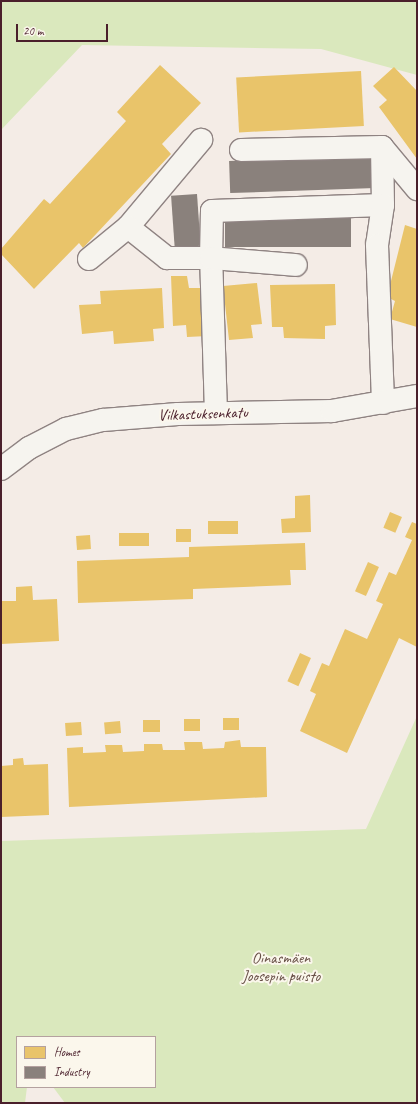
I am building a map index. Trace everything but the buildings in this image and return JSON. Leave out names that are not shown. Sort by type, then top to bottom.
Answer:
[{"type":"street","points":[[89,259],[128,227],[201,140]]},
{"type":"street","points":[[241,150],[382,147]]},
{"type":"street","points":[[382,147],[417,189]]},
{"type":"street","points":[[382,147],[383,205],[377,245],[383,403]]},
{"type":"street","points":[[216,413],[211,258],[212,211],[383,205]]},
{"type":"street","points":[[128,227],[167,258],[211,258],[296,264]]},
{"type":"street","name":"Vilkastuksenkatu","points":[[1,470],[29,448],[66,429],[103,420],[216,413],[332,411],[417,396]]},
{"type":"green space","points":[[1,1],[417,1],[417,75],[321,49],[82,45],[1,130]]},
{"type":"green space","name":"Oinasmäen Joosepin puisto","points":[[417,716],[417,1103],[65,1103],[54,1088],[156,1088],[156,1036],[16,1036],[16,1088],[27,1088],[25,1103],[1,1103],[1,841],[366,829]]}]
